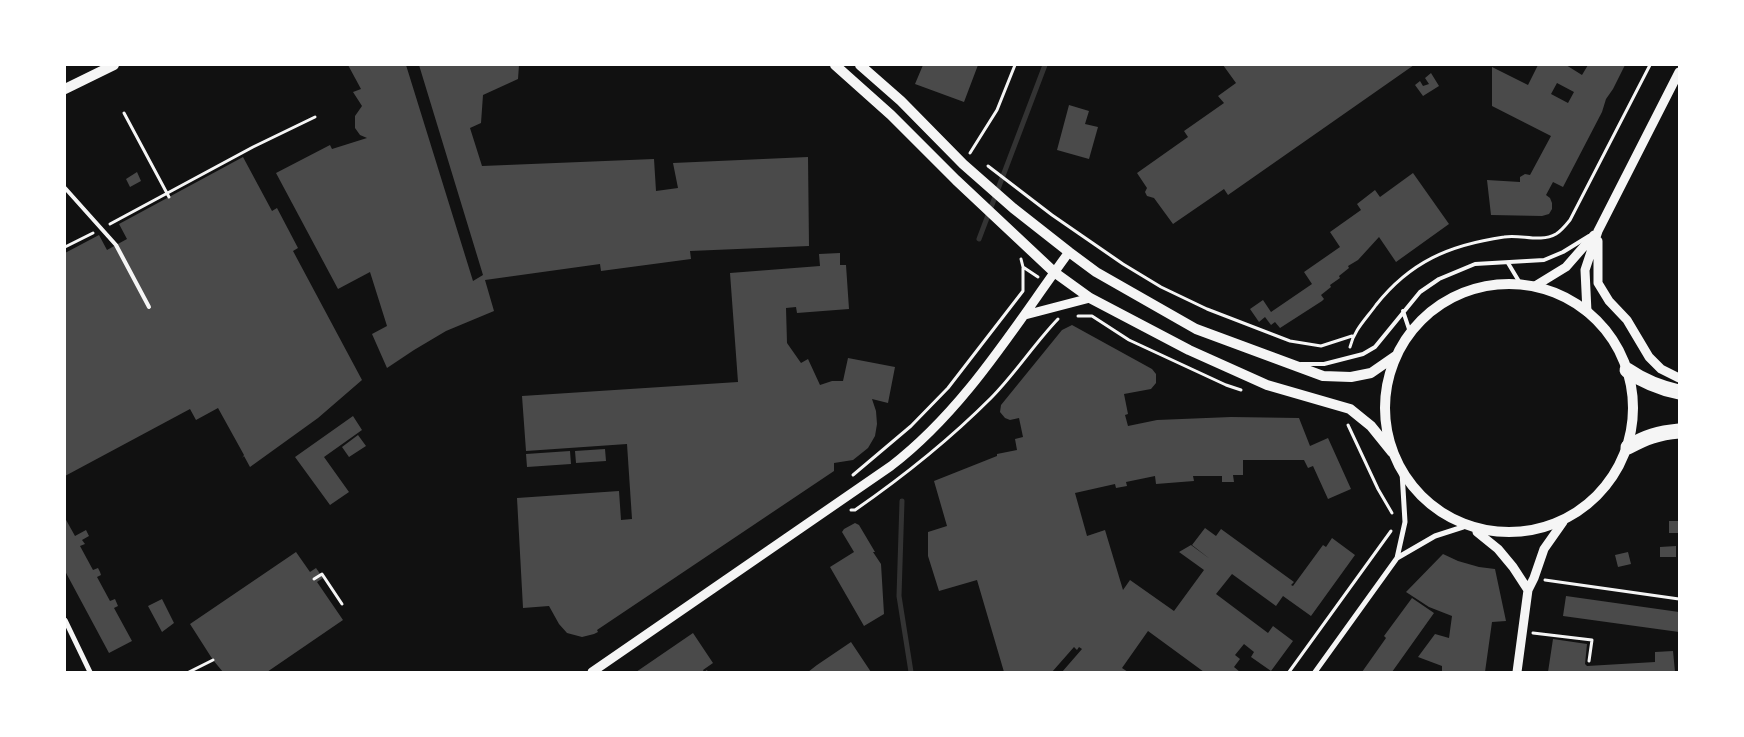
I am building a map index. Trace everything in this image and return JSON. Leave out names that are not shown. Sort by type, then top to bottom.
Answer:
[{"type":"highway","points":[[1628,370],[1652,384],[1679,392]]},
{"type":"highway","points":[[1628,447],[1647,437],[1665,432],[1679,431]]},
{"type":"main road","points":[[65,89],[114,65]]},
{"type":"main road","points":[[835,65],[891,114],[956,180],[1054,272],[1090,298],[1189,350],[1267,385],[1350,408],[1372,426],[1393,453],[1402,472],[1418,495],[1437,511],[1477,532],[1508,533],[1532,531],[1563,522],[1591,500],[1613,473],[1628,447],[1630,418],[1628,370],[1618,348],[1606,330],[1567,297],[1520,283],[1495,284],[1469,289],[1436,306],[1410,332],[1397,355],[1389,391],[1393,453]]},
{"type":"main road","points":[[860,65],[900,101],[963,164],[1013,208],[1096,272],[1196,329],[1296,364],[1323,376],[1351,377],[1371,372],[1397,355]]},
{"type":"street","points":[[1587,312],[1585,270],[1598,231],[1679,72]]},
{"type":"street","points":[[1535,286],[1566,267],[1598,231]]},
{"type":"street","points":[[1598,231],[1598,283],[1609,301],[1627,320],[1649,358],[1661,369],[1679,378]]},
{"type":"street","points":[[592,672],[909,452],[942,420],[960,399],[1025,316],[1069,252]]},
{"type":"street","points":[[1025,316],[1090,298]]},
{"type":"street","points":[[1315,672],[1397,558],[1405,522],[1402,472]]},
{"type":"street","points":[[1517,672],[1528,590],[1544,549],[1563,522]]},
{"type":"street","points":[[1397,558],[1435,536],[1464,526]]},
{"type":"street","points":[[1477,532],[1498,549],[1514,567],[1528,590]]},
{"type":"street","points":[[65,620],[90,672]]},
{"type":"lane","points":[[65,188],[116,245],[149,307]]},
{"type":"lane","points":[[1296,364],[1324,364],[1363,354],[1375,346],[1420,292],[1440,279],[1475,264],[1544,260],[1563,252],[1598,231]]},
{"type":"lane","points":[[1508,263],[1520,283]]},
{"type":"lane","points":[[1403,311],[1410,332]]},
{"type":"path","points":[[978,158],[970,152],[997,110],[1015,65]]},
{"type":"path","points":[[1350,350],[1352,336],[1390,288],[1414,267],[1448,250],[1506,236],[1543,238],[1557,234],[1570,220],[1650,65]]},
{"type":"path","points":[[124,113],[168,195]]},
{"type":"path","points":[[65,248],[168,195],[260,144],[315,117]]},
{"type":"path","points":[[985,163],[1027,197],[1094,245],[1161,287],[1207,309],[1290,341],[1321,346],[1352,336]]},
{"type":"path","points":[[852,475],[911,426],[948,388],[1023,291],[1023,267],[1020,256]]},
{"type":"path","points":[[1023,267],[1031,273]]},
{"type":"path","points":[[1350,415],[1348,425],[1378,489],[1392,511],[1393,520]]},
{"type":"path","points":[[1289,672],[1393,529]]},
{"type":"path","points":[[314,579],[322,574],[342,604]]},
{"type":"path","points":[[1534,578],[1679,599]]},
{"type":"path","points":[[1523,632],[1592,640],[1589,661]]},
{"type":"path","points":[[190,672],[213,660]]},
{"type":"building","points":[[348,65],[406,65],[473,281],[483,275],[419,65],[519,65],[518,79],[483,95],[481,123],[470,128],[482,166],[654,159],[656,191],[678,188],[673,163],[808,157],[809,246],[690,251],[691,259],[601,271],[600,264],[485,280],[494,311],[446,331],[387,368],[372,334],[387,326],[370,272],[338,289],[276,173],[330,145],[332,149],[367,138],[360,135],[355,128],[355,116],[362,106],[353,92],[361,89]]},
{"type":"building","points":[[923,65],[978,65],[964,102],[915,84]]},
{"type":"building","points":[[1223,65],[1414,65],[1228,195],[1224,189],[1173,224],[1154,198],[1147,196],[1145,192],[1147,188],[1137,173],[1188,137],[1184,131],[1224,103],[1218,96],[1236,83]]},
{"type":"building","points":[[1538,65],[1566,65],[1582,75],[1588,65],[1625,65],[1606,99],[1602,112],[1563,187],[1553,182],[1546,195],[1552,203],[1552,209],[1549,214],[1542,216],[1491,215],[1487,180],[1520,182],[1520,177],[1525,174],[1530,175],[1551,136],[1492,106],[1492,67],[1528,85]],"holes":[[[1557,83],[1574,92],[1568,103],[1551,94]]]},
{"type":"building","points":[[1431,73],[1439,86],[1423,96],[1415,85],[1420,81],[1423,86],[1429,84],[1425,78]]},
{"type":"building","points":[[1069,105],[1089,111],[1085,124],[1098,127],[1089,159],[1057,150]]},
{"type":"building","points":[[243,157],[272,211],[277,208],[298,248],[293,251],[362,380],[318,418],[250,467],[244,456],[242,458],[244,455],[218,408],[196,420],[190,409],[65,476],[65,253],[99,235],[107,250],[127,239],[119,224]]},
{"type":"building","points":[[137,172],[141,181],[130,187],[126,179]]},
{"type":"building","points":[[1413,173],[1449,224],[1396,262],[1379,237],[1321,295],[1324,299],[1322,301],[1280,328],[1275,322],[1271,325],[1265,317],[1259,322],[1250,309],[1263,300],[1271,312],[1312,284],[1304,272],[1340,247],[1330,232],[1361,210],[1357,204],[1375,190],[1380,197]]},
{"type":"building","points":[[840,253],[840,265],[846,265],[849,309],[797,313],[796,307],[786,308],[787,343],[801,363],[808,359],[820,385],[832,381],[843,381],[848,358],[895,367],[888,403],[872,399],[876,411],[877,424],[875,436],[868,448],[853,460],[834,463],[834,471],[597,630],[598,632],[594,634],[582,637],[567,633],[559,624],[549,606],[523,608],[517,498],[619,491],[621,520],[632,519],[627,444],[526,451],[522,396],[738,382],[730,273],[820,266],[819,254]]},
{"type":"building","points":[[1072,325],[1152,369],[1156,374],[1156,383],[1151,389],[1124,394],[1128,414],[1125,415],[1128,426],[1157,420],[1231,417],[1299,418],[1310,446],[1328,438],[1351,489],[1328,499],[1313,466],[1308,468],[1304,460],[1243,460],[1243,475],[1233,475],[1234,482],[1222,482],[1222,476],[1193,476],[1194,481],[1156,484],[1155,476],[1126,482],[1127,486],[1116,488],[1115,484],[1075,493],[1087,536],[1105,530],[1123,590],[1130,580],[1174,611],[1204,570],[1179,552],[1191,545],[1210,559],[1192,545],[1205,528],[1216,536],[1221,529],[1294,582],[1291,585],[1293,586],[1323,545],[1326,547],[1332,538],[1355,555],[1311,616],[1283,596],[1276,606],[1232,574],[1216,594],[1268,633],[1273,626],[1293,641],[1271,671],[1251,657],[1254,652],[1244,644],[1235,655],[1240,659],[1234,667],[1240,672],[1204,672],[1148,631],[1122,668],[1128,672],[1062,672],[1082,649],[1079,647],[1077,650],[1074,647],[1052,672],[1004,672],[977,580],[939,591],[928,556],[928,532],[947,526],[934,481],[997,456],[997,454],[1017,450],[1015,439],[1023,437],[1019,418],[1010,420],[1005,418],[1000,412],[1001,405],[1062,330]]},
{"type":"building","points":[[353,416],[362,430],[324,457],[349,492],[330,505],[295,457]]},
{"type":"building","points":[[358,435],[366,446],[349,457],[342,447]]},
{"type":"building","points":[[605,449],[606,461],[576,463],[575,451]]},
{"type":"building","points":[[570,451],[571,464],[527,467],[526,454]]},
{"type":"building","points":[[65,518],[75,536],[86,530],[89,536],[82,540],[85,544],[80,546],[93,570],[98,568],[101,575],[97,577],[110,601],[115,599],[118,606],[114,608],[132,641],[109,653],[65,571]]},
{"type":"building","points":[[1669,521],[1679,521],[1679,533],[1669,533]]},
{"type":"building","points":[[855,523],[859,525],[881,564],[884,614],[864,626],[830,567],[854,552],[842,532]]},
{"type":"building","points":[[1676,546],[1676,557],[1660,557],[1660,547]]},
{"type":"building","points":[[296,552],[310,572],[316,568],[323,578],[317,582],[343,620],[267,672],[223,672],[190,624]]},
{"type":"building","points":[[1628,552],[1631,564],[1618,567],[1615,555]]},
{"type":"building","points":[[1443,554],[1458,561],[1495,569],[1506,621],[1492,622],[1485,672],[1442,672],[1442,666],[1418,657],[1435,634],[1449,638],[1452,616],[1429,607],[1406,592]]},
{"type":"building","points":[[1566,596],[1679,612],[1679,632],[1563,616]]},
{"type":"building","points":[[1412,598],[1434,613],[1392,672],[1362,672],[1386,638],[1384,636]]},
{"type":"building","points":[[162,599],[174,623],[162,632],[148,606]]},
{"type":"building","points":[[693,633],[713,663],[703,670],[704,672],[636,672]]},
{"type":"building","points":[[1553,639],[1587,644],[1585,664],[1587,666],[1655,662],[1655,652],[1673,651],[1675,672],[1548,672]]},
{"type":"building","points":[[851,642],[871,672],[808,672],[817,665]]},
{"type":"waterway","points":[[979,239],[1045,65]]},
{"type":"waterway","points":[[902,501],[899,596],[911,672]]}]
